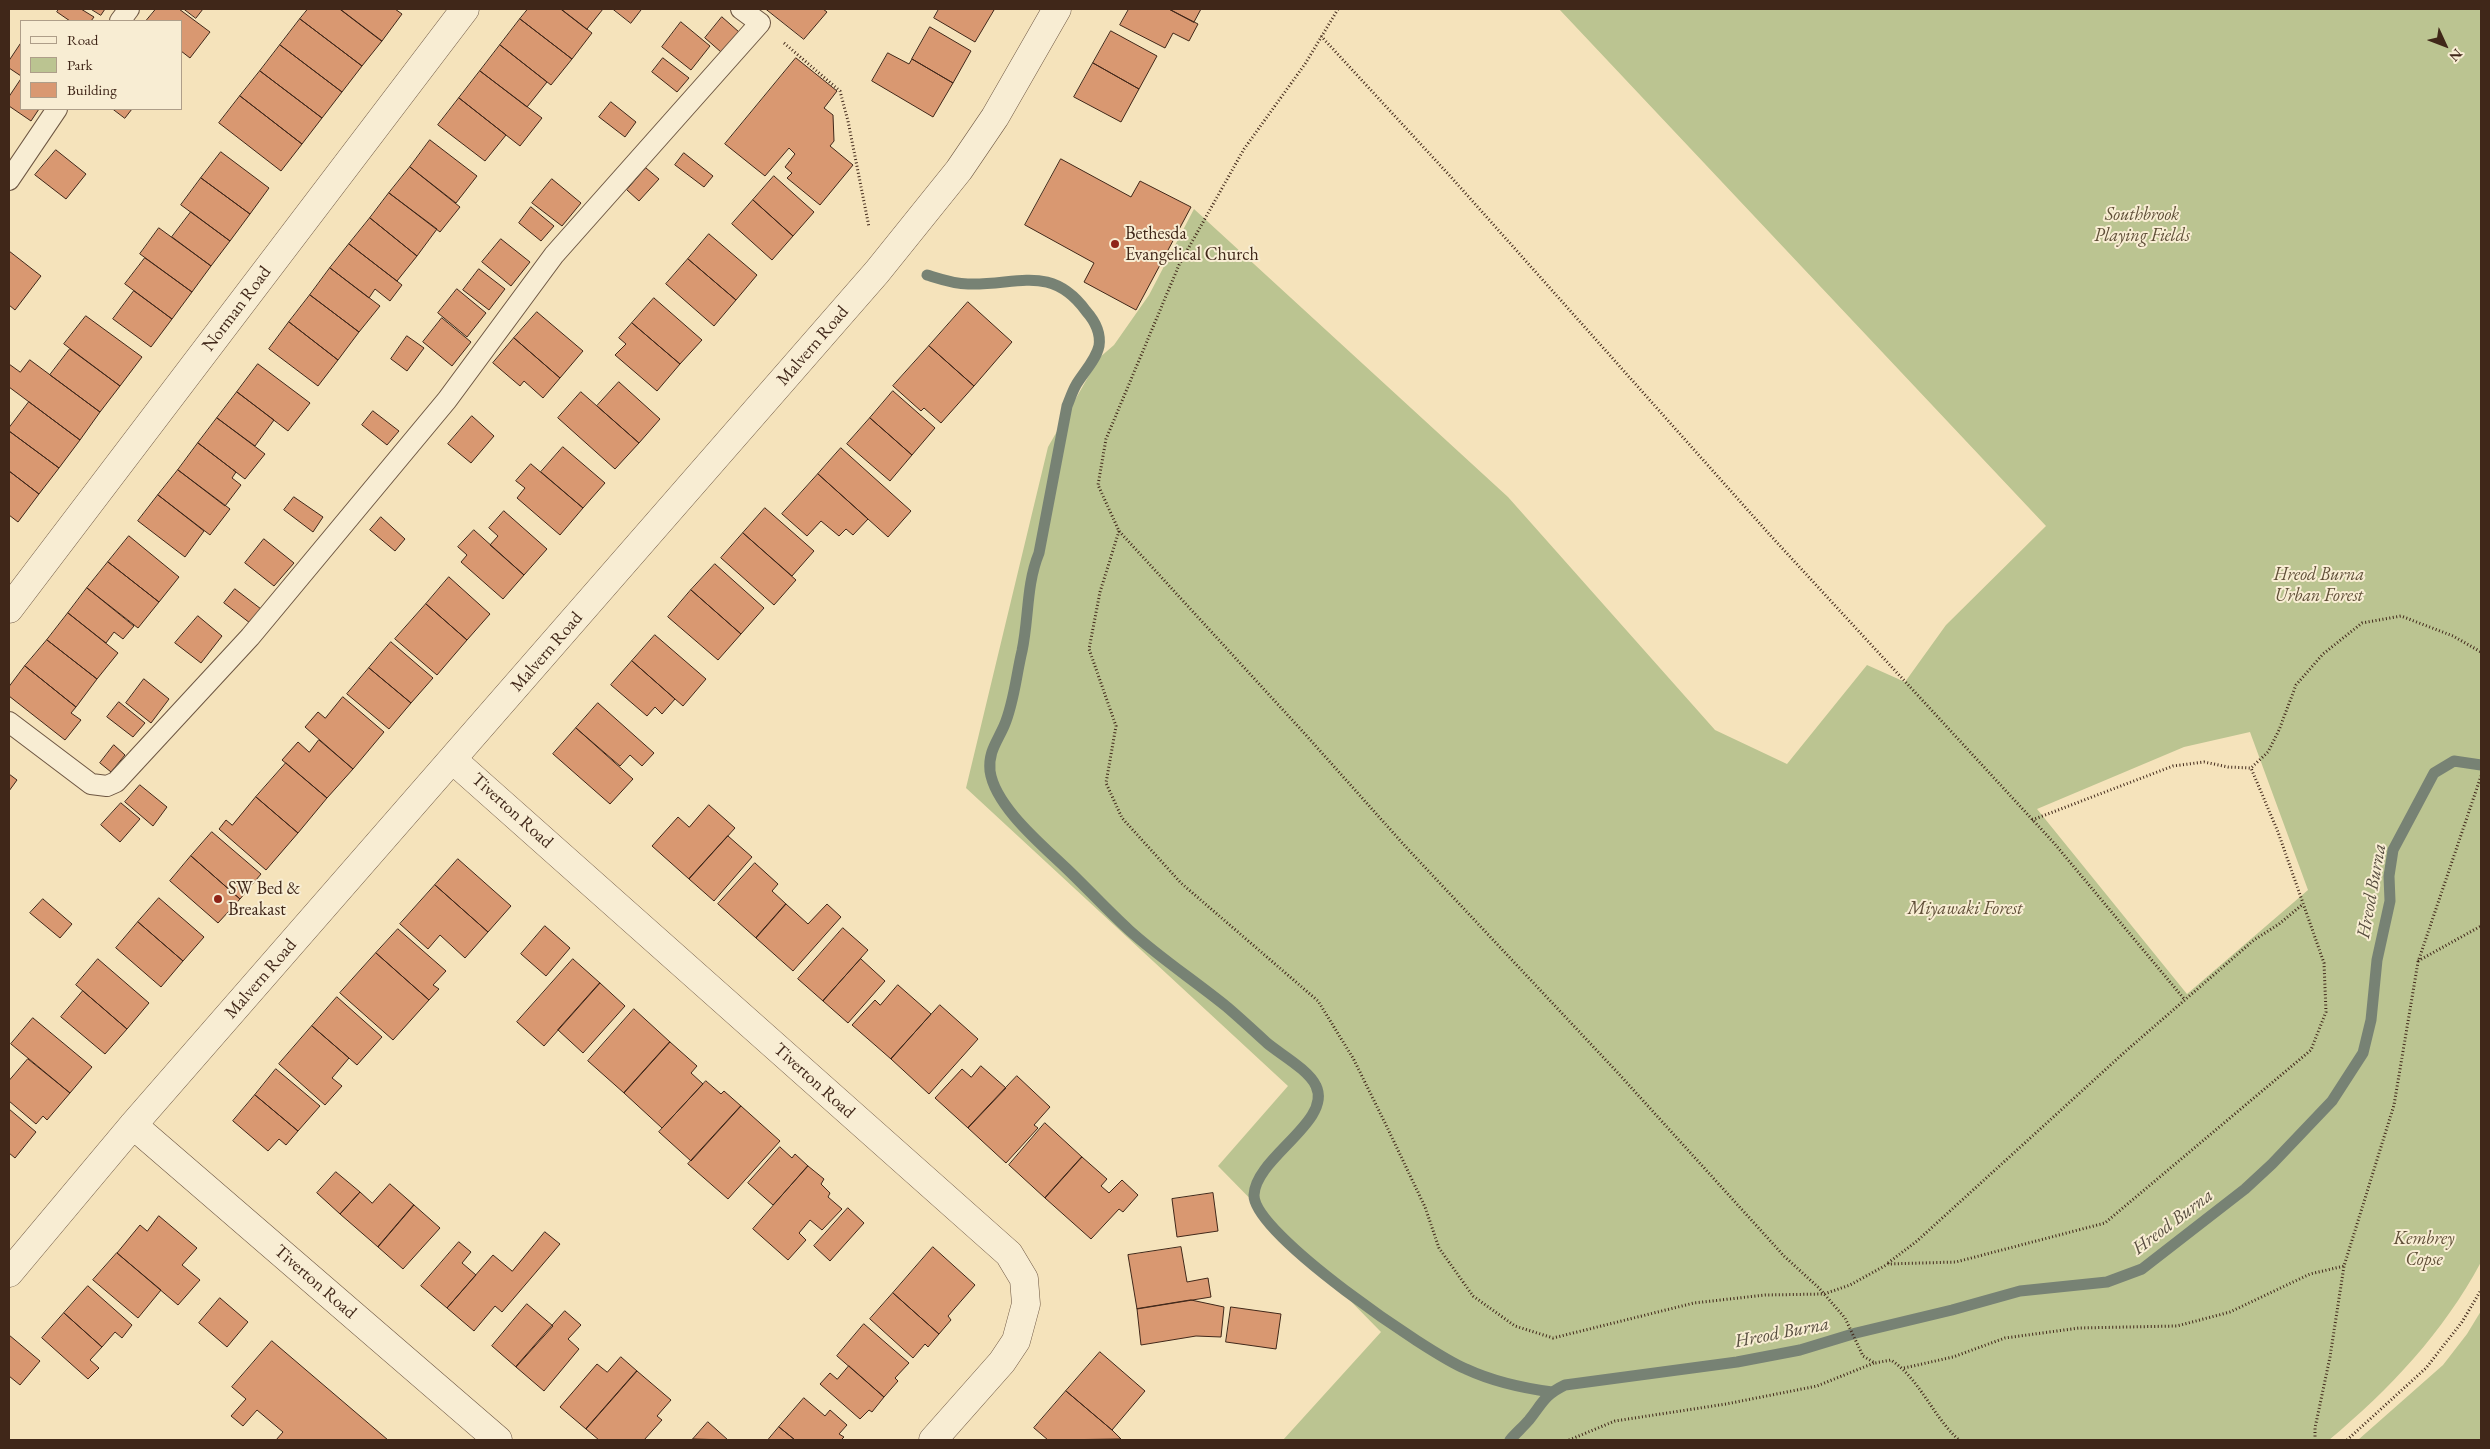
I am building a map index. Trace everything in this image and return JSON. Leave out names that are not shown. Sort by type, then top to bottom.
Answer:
[{"type":"street","name":"Norman Road","points":[[9,610],[465,9]]},
{"type":"street","name":"Malvern Road","points":[[9,1273],[133,1124],[878,272],[959,170],[995,117],[1057,9]]},
{"type":"street","name":"Tiverton Road","points":[[453,760],[1009,1254],[1024,1279],[1026,1304],[1016,1342],[1002,1362],[933,1440]]},
{"type":"street","name":"Tiverton Road","points":[[133,1124],[498,1440]]},
{"type":"lane","points":[[121,20],[129,9]]},
{"type":"lane","points":[[9,722],[91,784],[107,786],[116,782],[250,637],[447,400],[554,254],[760,23],[742,9]]},
{"type":"lane","points":[[9,180],[56,110]]},
{"type":"path","points":[[1338,9],[1305,64],[1244,149],[1179,265],[1106,439],[1098,485],[1119,531],[1405,846],[1618,1073],[1784,1256],[1824,1294],[1845,1318],[1862,1356],[1874,1363]]},
{"type":"path","points":[[760,23],[840,91],[848,121],[878,272]]},
{"type":"path","points":[[1321,36],[1452,177],[1770,535],[2032,820],[2186,1000]]},
{"type":"path","points":[[1119,531],[1100,592],[1089,649],[1116,726],[1106,783],[1122,818],[1181,884],[1318,1001],[1353,1058],[1425,1208],[1440,1248],[1473,1296],[1515,1326],[1552,1338],[1694,1303],[1765,1295],[1824,1294],[1850,1286],[1888,1264],[1917,1241],[2254,940],[2279,924],[2303,904]]},
{"type":"path","points":[[2032,820],[2174,766],[2204,762],[2228,768],[2251,768],[2268,752],[2279,730],[2296,685],[2323,654],[2362,624],[2401,616],[2453,636],[2481,652]]},
{"type":"path","points":[[1888,1264],[1956,1262],[2105,1223],[2311,1050],[2326,1012],[2324,963],[2278,832],[2251,768]]},
{"type":"path","points":[[2315,1440],[2314,1428],[2330,1357],[2344,1266],[2394,1105],[2418,962],[2481,776]]},
{"type":"path","points":[[2418,962],[2481,926]]},
{"type":"path","points":[[1904,1368],[1953,1357],[2005,1338],[2079,1328],[2177,1326],[2230,1312],[2310,1274],[2344,1266]]},
{"type":"path","points":[[2347,1440],[2426,1368],[2462,1322],[2481,1290]]},
{"type":"path","points":[[1569,1440],[1615,1421],[1726,1404],[1817,1386],[1874,1363],[1891,1360],[1904,1368],[1933,1411],[1959,1440]]},
{"type":"green space","points":[[1559,9],[2481,9],[2481,1262],[2450,1313],[2414,1359],[2373,1401],[2329,1440],[1283,1440],[1381,1332],[1218,1166],[1288,1086],[966,788],[1048,447],[1099,358],[1114,345],[1149,295],[1194,209],[1508,497],[1715,730],[1787,764],[1867,665],[1905,682],[1946,625],[2046,526]],"holes":[[[2250,732],[2308,890],[2187,994],[2037,809],[2184,747]]]},
{"type":"green space","points":[[2481,1311],[2481,1440],[2358,1440],[2443,1365],[2467,1334]]},
{"type":"building","points":[[59,9],[81,9],[94,17],[92,20],[69,20],[57,12]]},
{"type":"building","points":[[91,9],[105,9],[101,15]]},
{"type":"building","points":[[156,9],[179,9],[210,32],[190,58],[182,52],[182,20],[147,20]]},
{"type":"building","points":[[184,9],[203,9],[196,18]]},
{"type":"building","points":[[308,9],[340,9],[382,41],[362,66],[300,19]]},
{"type":"building","points":[[340,9],[395,9],[402,14],[382,41]]},
{"type":"building","points":[[528,9],[561,9],[592,33],[572,59],[520,19]]},
{"type":"building","points":[[561,9],[603,9],[587,29]]},
{"type":"building","points":[[613,9],[639,9],[641,10],[631,23]]},
{"type":"building","points":[[766,9],[823,9],[827,12],[804,39]]},
{"type":"building","points":[[939,9],[994,10],[975,42],[934,18]]},
{"type":"building","points":[[1129,9],[1169,9],[1198,24],[1189,41],[1173,33],[1165,48],[1120,25]]},
{"type":"building","points":[[1169,9],[1201,9],[1194,22]]},
{"type":"building","points":[[722,17],[739,32],[721,52],[705,38]]},
{"type":"building","points":[[300,19],[362,66],[342,92],[280,45]]},
{"type":"building","points":[[520,19],[572,59],[551,85],[500,45]]},
{"type":"building","points":[[681,22],[710,46],[691,70],[662,47]]},
{"type":"building","points":[[930,27],[971,51],[953,83],[912,59]]},
{"type":"building","points":[[1111,31],[1157,56],[1139,89],[1093,63]]},
{"type":"building","points":[[20,44],[20,75],[9,68],[9,61]]},
{"type":"building","points":[[280,45],[342,92],[322,118],[260,71]]},
{"type":"building","points":[[500,45],[547,82],[527,107],[480,71]]},
{"type":"building","points":[[888,53],[909,64],[912,59],[953,83],[933,117],[872,81]]},
{"type":"building","points":[[663,58],[689,78],[677,92],[652,72]]},
{"type":"building","points":[[796,58],[837,91],[824,108],[833,115],[834,141],[830,146],[853,165],[820,205],[787,178],[792,173],[785,167],[795,154],[789,148],[765,176],[725,144]]},
{"type":"building","points":[[1093,63],[1139,89],[1121,122],[1074,97]]},
{"type":"building","points":[[260,71],[322,118],[302,144],[240,96]]},
{"type":"building","points":[[480,71],[542,118],[520,146],[459,98]]},
{"type":"building","points":[[20,80],[20,110],[38,110],[31,121],[9,106],[9,97]]},
{"type":"building","points":[[240,96],[302,144],[281,171],[219,123]]},
{"type":"building","points":[[459,98],[506,135],[485,161],[438,125]]},
{"type":"building","points":[[611,102],[636,122],[625,137],[599,117]]},
{"type":"building","points":[[114,110],[131,110],[125,118]]},
{"type":"building","points":[[430,140],[477,176],[456,203],[410,167]]},
{"type":"building","points":[[56,150],[86,174],[66,199],[35,175]]},
{"type":"building","points":[[221,152],[269,188],[250,214],[201,178]]},
{"type":"building","points":[[684,153],[713,176],[704,187],[675,165]]},
{"type":"building","name":"Bethesda Evangelical Church","points":[[1061,159],[1131,197],[1140,181],[1191,207],[1136,310],[1084,282],[1094,263],[1025,225]]},
{"type":"building","points":[[410,167],[460,207],[440,232],[389,193]]},
{"type":"building","points":[[646,168],[659,179],[639,201],[627,190]]},
{"type":"building","points":[[774,176],[814,212],[793,236],[753,200]]},
{"type":"building","points":[[201,178],[250,214],[230,241],[181,205]]},
{"type":"building","points":[[552,179],[581,203],[562,226],[532,203]]},
{"type":"building","points":[[389,193],[437,229],[417,256],[370,218]]},
{"type":"building","points":[[753,200],[793,236],[772,260],[732,224]]},
{"type":"building","points":[[531,207],[554,226],[541,241],[519,223]]},
{"type":"building","points":[[191,212],[230,241],[211,266],[172,237]]},
{"type":"building","points":[[370,218],[417,256],[397,281],[349,244]]},
{"type":"building","points":[[159,228],[211,266],[192,292],[140,254]]},
{"type":"building","points":[[709,234],[757,275],[736,300],[688,259]]},
{"type":"building","points":[[501,239],[530,262],[511,286],[482,262]]},
{"type":"building","points":[[349,244],[402,285],[390,301],[375,289],[369,298],[330,268]]},
{"type":"building","points":[[9,251],[41,276],[15,310],[9,305]]},
{"type":"building","points":[[145,258],[192,292],[172,319],[125,284]]},
{"type":"building","points":[[688,259],[736,300],[714,326],[666,284]]},
{"type":"building","points":[[330,268],[380,306],[359,332],[310,295]]},
{"type":"building","points":[[479,269],[505,289],[489,310],[463,290]]},
{"type":"building","points":[[457,289],[486,313],[467,337],[438,313]]},
{"type":"building","points":[[134,291],[172,319],[151,347],[113,319]]},
{"type":"building","points":[[310,295],[359,332],[338,360],[289,322]]},
{"type":"building","points":[[654,298],[702,340],[680,364],[632,323]]},
{"type":"building","points":[[968,302],[1012,342],[974,386],[929,346]]},
{"type":"building","points":[[537,312],[583,351],[560,378],[514,338]]},
{"type":"building","points":[[86,316],[142,357],[120,386],[64,344]]},
{"type":"building","points":[[442,318],[471,342],[452,366],[423,342]]},
{"type":"building","points":[[289,322],[338,360],[318,386],[269,349]]},
{"type":"building","points":[[632,323],[680,364],[657,391],[615,355],[626,344],[619,338]]},
{"type":"building","points":[[407,336],[424,348],[407,371],[391,359]]},
{"type":"building","points":[[514,338],[560,378],[543,398],[524,381],[520,386],[493,363]]},
{"type":"building","points":[[929,346],[974,386],[941,423],[924,408],[921,411],[893,386]]},
{"type":"building","points":[[70,349],[120,386],[100,412],[50,375]]},
{"type":"building","points":[[30,360],[100,412],[80,440],[9,387],[9,364],[20,372]]},
{"type":"building","points":[[258,364],[310,403],[288,431],[237,392]]},
{"type":"building","points":[[619,382],[660,419],[639,443],[597,406]]},
{"type":"building","points":[[893,391],[935,428],[912,455],[870,418]]},
{"type":"building","points":[[237,392],[274,420],[255,446],[217,418]]},
{"type":"building","points":[[581,392],[639,443],[615,469],[558,418]]},
{"type":"building","points":[[29,402],[80,440],[59,468],[9,431],[9,428]]},
{"type":"building","points":[[373,411],[399,431],[387,445],[362,425]]},
{"type":"building","points":[[472,416],[494,436],[471,463],[448,444]]},
{"type":"building","points":[[217,418],[265,454],[245,479],[198,443]]},
{"type":"building","points":[[870,418],[912,455],[890,481],[847,444]]},
{"type":"building","points":[[9,431],[59,468],[39,494],[9,471]]},
{"type":"building","points":[[198,443],[236,472],[232,478],[241,485],[225,506],[178,470]]},
{"type":"building","points":[[563,447],[605,483],[583,508],[541,472]]},
{"type":"building","points":[[841,448],[911,511],[888,537],[818,474]]},
{"type":"building","points":[[531,464],[583,508],[560,535],[517,498],[525,488],[516,481]]},
{"type":"building","points":[[178,470],[230,509],[210,535],[158,495]]},
{"type":"building","points":[[9,471],[39,494],[18,522],[9,515]]},
{"type":"building","points":[[818,474],[868,519],[853,535],[846,529],[839,536],[821,521],[807,536],[782,514]]},
{"type":"building","points":[[158,495],[204,531],[185,557],[138,521]]},
{"type":"building","points":[[294,497],[323,517],[313,532],[284,510]]},
{"type":"building","points":[[765,508],[814,551],[792,576],[743,533]]},
{"type":"building","points":[[504,511],[547,549],[524,575],[490,545],[498,536],[489,528]]},
{"type":"building","points":[[381,517],[405,539],[395,551],[370,530]]},
{"type":"building","points":[[474,530],[524,575],[503,599],[461,562],[467,555],[458,547]]},
{"type":"building","points":[[743,533],[796,580],[774,605],[721,558]]},
{"type":"building","points":[[129,536],[179,577],[159,602],[108,562]]},
{"type":"building","points":[[264,539],[294,563],[274,586],[245,563]]},
{"type":"building","points":[[108,562],[159,602],[138,628],[87,588]]},
{"type":"building","points":[[715,564],[764,608],[741,634],[691,590]]},
{"type":"building","points":[[449,577],[490,614],[467,640],[426,604]]},
{"type":"building","points":[[87,588],[134,626],[123,639],[114,632],[106,643],[68,613]]},
{"type":"building","points":[[235,589],[261,609],[250,623],[224,603]]},
{"type":"building","points":[[691,590],[741,634],[718,660],[668,617]]},
{"type":"building","points":[[426,604],[467,640],[437,675],[395,639]]},
{"type":"building","points":[[68,613],[118,653],[97,679],[47,640]]},
{"type":"building","points":[[198,616],[222,636],[201,663],[175,643]]},
{"type":"building","points":[[655,635],[706,679],[683,706],[632,661]]},
{"type":"building","points":[[47,640],[97,679],[76,707],[25,666]]},
{"type":"building","points":[[391,642],[433,678],[411,703],[369,668]]},
{"type":"building","points":[[632,661],[675,699],[662,714],[655,707],[647,716],[611,685]]},
{"type":"building","points":[[25,666],[76,707],[71,713],[81,720],[65,740],[9,696],[9,687]]},
{"type":"building","points":[[369,668],[411,703],[389,729],[347,694]]},
{"type":"building","points":[[144,679],[169,699],[151,723],[126,703]]},
{"type":"building","points":[[343,697],[384,732],[353,769],[305,727],[318,712],[325,718]]},
{"type":"building","points":[[119,702],[145,723],[133,737],[107,717]]},
{"type":"building","points":[[598,703],[654,753],[642,766],[630,755],[620,766],[576,728]]},
{"type":"building","points":[[576,728],[633,779],[610,804],[553,754]]},
{"type":"building","points":[[319,740],[353,769],[327,798],[282,760],[298,742],[309,752]]},
{"type":"building","points":[[114,745],[125,755],[111,772],[100,763]]},
{"type":"building","points":[[286,763],[327,798],[298,833],[256,797]]},
{"type":"building","points":[[9,774],[17,780],[9,791]]},
{"type":"building","points":[[140,785],[167,807],[153,826],[125,802]]},
{"type":"building","points":[[256,797],[298,833],[266,870],[219,829],[226,820],[232,825]]},
{"type":"building","points":[[121,803],[140,819],[120,842],[101,825]]},
{"type":"building","points":[[709,805],[735,828],[689,879],[652,846],[678,817],[689,827]]},
{"type":"building","points":[[212,832],[261,874],[240,899],[191,856]]},
{"type":"building","points":[[728,836],[752,857],[714,901],[689,879]]},
{"type":"building","points":[[191,856],[240,899],[218,923],[170,881]]},
{"type":"building","points":[[458,859],[511,906],[488,932],[435,885]]},
{"type":"building","points":[[755,863],[778,884],[772,891],[786,904],[756,938],[718,904]]},
{"type":"building","points":[[435,885],[488,932],[465,958],[440,935],[428,949],[400,924]]},
{"type":"building","points":[[159,898],[204,937],[183,961],[138,922]]},
{"type":"building","points":[[43,899],[72,924],[60,938],[30,913]]},
{"type":"building","points":[[786,904],[808,924],[827,904],[841,917],[793,971],[756,938]]},
{"type":"building","points":[[138,922],[183,961],[161,987],[116,948]]},
{"type":"building","points":[[545,926],[570,948],[546,976],[521,954]]},
{"type":"building","points":[[843,928],[868,950],[823,1001],[798,979]]},
{"type":"building","points":[[398,929],[446,971],[433,985],[439,989],[429,1000],[376,953]]},
{"type":"building","points":[[376,953],[429,1000],[393,1040],[340,993]]},
{"type":"building","points":[[98,959],[149,1003],[127,1029],[76,985]]},
{"type":"building","points":[[573,959],[600,983],[544,1046],[517,1022]]},
{"type":"building","points":[[861,959],[885,981],[848,1023],[823,1001]]},
{"type":"building","points":[[600,983],[625,1006],[583,1053],[558,1030]]},
{"type":"building","points":[[898,985],[931,1014],[891,1059],[852,1025],[875,1000],[880,1005]]},
{"type":"building","points":[[83,991],[127,1029],[105,1054],[61,1017]]},
{"type":"building","points":[[337,997],[382,1037],[357,1065],[312,1026]]},
{"type":"building","points":[[940,1005],[978,1039],[929,1094],[891,1059]]},
{"type":"building","points":[[634,1009],[670,1042],[624,1093],[588,1061]]},
{"type":"building","points":[[33,1018],[92,1067],[70,1093],[11,1044]]},
{"type":"building","points":[[312,1026],[349,1058],[332,1078],[342,1086],[325,1105],[279,1064]]},
{"type":"building","points":[[670,1042],[697,1066],[691,1073],[703,1084],[662,1128],[624,1093]]},
{"type":"building","points":[[28,1059],[70,1093],[47,1120],[43,1116],[36,1124],[9,1101],[9,1081]]},
{"type":"building","points":[[981,1066],[1006,1088],[968,1128],[935,1098],[962,1069],[971,1077]]},
{"type":"building","points":[[276,1069],[320,1106],[298,1131],[255,1095]]},
{"type":"building","points":[[1017,1076],[1050,1107],[1034,1125],[1038,1128],[1006,1163],[968,1128]]},
{"type":"building","points":[[706,1081],[721,1094],[724,1091],[741,1106],[691,1161],[659,1132]]},
{"type":"building","points":[[255,1095],[298,1131],[286,1145],[279,1139],[268,1151],[233,1121]]},
{"type":"building","points":[[741,1106],[780,1141],[728,1199],[688,1164]]},
{"type":"building","points":[[9,1109],[36,1132],[15,1158],[9,1153]]},
{"type":"building","points":[[1045,1123],[1082,1157],[1045,1198],[1009,1165]]},
{"type":"building","points":[[780,1147],[792,1158],[795,1154],[808,1166],[773,1205],[748,1183]]},
{"type":"building","points":[[1082,1157],[1107,1179],[1101,1186],[1109,1193],[1122,1180],[1138,1195],[1123,1212],[1119,1209],[1091,1239],[1045,1198]]},
{"type":"building","points":[[808,1166],[824,1179],[821,1184],[830,1193],[828,1197],[842,1209],[822,1230],[810,1220],[799,1233],[806,1240],[788,1260],[753,1229]]},
{"type":"building","points":[[336,1172],[360,1192],[340,1214],[317,1193]]},
{"type":"building","points":[[390,1184],[414,1205],[378,1247],[340,1214],[360,1192],[372,1203]]},
{"type":"building","points":[[1213,1193],[1218,1231],[1177,1237],[1172,1199]]},
{"type":"building","points":[[414,1205],[440,1228],[403,1269],[378,1247]]},
{"type":"building","points":[[848,1208],[864,1223],[830,1261],[814,1246]]},
{"type":"building","points":[[159,1216],[197,1248],[182,1265],[200,1280],[178,1305],[117,1253],[140,1225],[147,1231]]},
{"type":"building","points":[[545,1232],[560,1244],[502,1312],[495,1306],[474,1331],[447,1308],[493,1255],[512,1271]]},
{"type":"building","points":[[459,1242],[471,1252],[462,1263],[476,1275],[447,1308],[421,1286]]},
{"type":"building","points":[[933,1247],[975,1285],[948,1316],[951,1320],[939,1334],[893,1293]]},
{"type":"building","points":[[1181,1247],[1187,1282],[1208,1278],[1211,1297],[1137,1309],[1128,1255]]},
{"type":"building","points":[[117,1253],[161,1290],[138,1318],[93,1280]]},
{"type":"building","points":[[88,1286],[132,1325],[122,1338],[115,1332],[102,1347],[64,1313]]},
{"type":"building","points":[[893,1293],[939,1334],[928,1347],[925,1344],[913,1358],[870,1319]]},
{"type":"building","points":[[220,1298],[248,1322],[227,1347],[199,1323]]},
{"type":"building","points":[[1191,1300],[1224,1307],[1221,1337],[1196,1336],[1141,1345],[1137,1309]]},
{"type":"building","points":[[527,1304],[553,1326],[516,1367],[492,1346]]},
{"type":"building","points":[[1231,1307],[1281,1314],[1276,1349],[1226,1342]]},
{"type":"building","points":[[565,1311],[581,1325],[568,1339],[579,1349],[544,1391],[516,1367]]},
{"type":"building","points":[[64,1313],[102,1347],[90,1360],[99,1368],[88,1379],[42,1338]]},
{"type":"building","points":[[864,1324],[909,1363],[895,1378],[898,1381],[884,1397],[837,1356]]},
{"type":"building","points":[[9,1335],[40,1361],[20,1385],[9,1376]]},
{"type":"building","points":[[272,1341],[388,1440],[276,1440],[283,1432],[257,1410],[243,1426],[231,1416],[246,1399],[232,1387]]},
{"type":"building","points":[[1100,1352],[1145,1391],[1112,1430],[1066,1391]]},
{"type":"building","points":[[621,1357],[637,1371],[586,1429],[560,1407],[597,1364],[607,1372]]},
{"type":"building","points":[[849,1366],[884,1397],[872,1412],[869,1410],[860,1419],[820,1384],[830,1373],[837,1379]]},
{"type":"building","points":[[637,1371],[671,1400],[657,1416],[662,1420],[644,1440],[599,1440],[586,1429]]},
{"type":"building","points":[[1066,1391],[1121,1439],[1048,1440],[1034,1428]]},
{"type":"building","points":[[804,1398],[825,1416],[830,1410],[847,1425],[839,1434],[844,1437],[841,1440],[795,1440],[779,1427]]},
{"type":"building","points":[[708,1422],[728,1440],[693,1439]]},
{"type":"building","points":[[779,1427],[795,1440],[768,1440]]},
{"type":"waterway","points":[[927,275],[963,284],[1032,280],[1046,282],[1060,287],[1073,296],[1092,318],[1099,336],[1099,346],[1095,356],[1076,385],[1067,406],[1039,553],[1032,577],[1024,639],[1013,699],[990,758],[990,771],[1000,798],[1020,824],[1129,930],[1227,1007],[1267,1043],[1301,1068],[1316,1086],[1318,1099],[1314,1113],[1266,1167],[1258,1181],[1254,1195],[1261,1213],[1281,1236],[1345,1291],[1446,1359],[1477,1374],[1498,1381],[1552,1392]]},
{"type":"waterway","name":"Hreod Burna","points":[[1510,1440],[1548,1396],[1565,1385],[1737,1362],[1800,1350],[1856,1333],[1952,1310],[2020,1291],[2107,1282],[2142,1269],[2245,1189],[2272,1164],[2332,1101],[2363,1053],[2371,1020],[2377,960],[2390,901],[2389,876],[2393,850],[2434,773],[2454,761],[2481,765]]},
{"type":"place","name":"Bethesda Evangelical Church","points":[[1115,244]]},
{"type":"place","name":"SW Bed & Breakast","points":[[218,899]]},
{"type":"park label","name":"Southbrook Playing Fields","points":[[2142,225]]},
{"type":"park label","name":"Hreod Burna Urban Forest","points":[[2319,585]]},
{"type":"park label","name":"Miyawaki Forest","points":[[1965,909]]},
{"type":"park label","name":"Kembrey Copse","points":[[2424,1249]]}]
